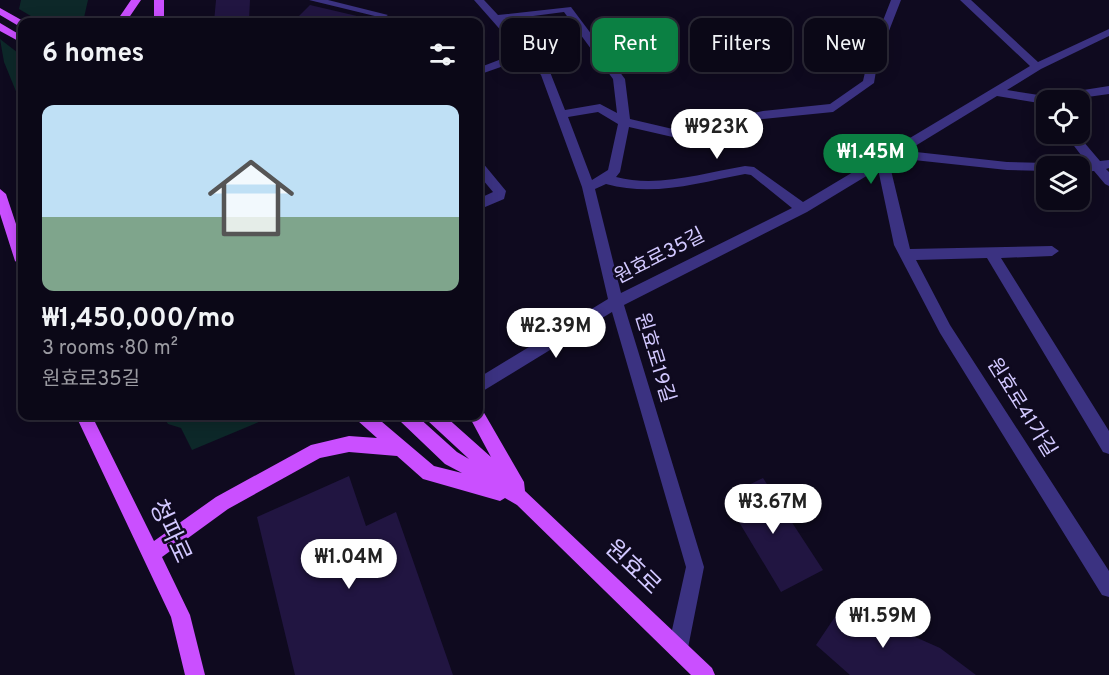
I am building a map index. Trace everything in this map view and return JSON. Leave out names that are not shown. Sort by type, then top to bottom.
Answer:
[{"type":"main road","points":[[125,18],[136,0]]},
{"type":"main road","points":[[133,18],[136,0]]},
{"type":"main road","points":[[159,0],[159,18]]},
{"type":"main road","points":[[0,11],[18,22]]},
{"type":"main road","points":[[0,26],[18,37]]},
{"type":"main road","points":[[0,194],[18,249]]},
{"type":"main road","name":"청파로","points":[[86,420],[180,615],[195,675]]},
{"type":"main road","name":"원효로","points":[[368,420],[429,473],[523,499]]},
{"type":"main road","name":"원효로","points":[[410,420],[452,458],[523,499],[705,675]]},
{"type":"main road","points":[[438,420],[523,499]]},
{"type":"main road","name":"원효로","points":[[479,420],[523,499]]},
{"type":"main road","points":[[152,553],[222,503],[317,451],[349,444],[400,448]]},
{"type":"street","points":[[314,0],[383,15]]},
{"type":"street","name":"원효로19길","points":[[479,0],[501,24]]},
{"type":"street","points":[[560,115],[600,108],[624,122],[677,134],[763,115],[833,108],[868,83],[873,59],[896,0]]},
{"type":"street","points":[[965,0],[1037,68]]},
{"type":"street","points":[[496,18],[567,9],[619,79],[624,122],[614,172],[588,187]]},
{"type":"street","name":"원효로35길","points":[[483,384],[616,302],[802,209],[1037,68],[1109,32]]},
{"type":"street","points":[[483,70],[501,63]]},
{"type":"street","name":"원효로19길","points":[[544,72],[588,187],[616,302],[695,567],[678,648]]},
{"type":"street","points":[[1090,93],[1109,90]]},
{"type":"street","points":[[996,92],[1036,99]]},
{"type":"street","points":[[1081,144],[1103,165],[1109,181]]},
{"type":"street","points":[[888,157],[1036,167]]},
{"type":"street","name":"원효로41가길","points":[[888,157],[902,245],[945,329],[1108,583]]},
{"type":"street","points":[[605,179],[628,185],[657,186],[745,170],[754,171],[802,209]]},
{"type":"street","points":[[483,171],[500,191],[499,196],[483,203]]},
{"type":"street","points":[[907,255],[1052,251]]},
{"type":"street","points":[[992,253],[1109,447]]},
{"type":"green space","points":[[21,0],[88,0],[84,18],[34,18],[19,9]]},
{"type":"green space","points":[[0,39],[18,53],[18,96],[4,62]]},
{"type":"green space","points":[[166,420],[263,420],[192,450],[181,428],[168,424]]},
{"type":"building","points":[[216,0],[250,0],[249,18],[214,18]]},
{"type":"building","points":[[310,5],[365,18],[297,18]]},
{"type":"building","points":[[349,476],[366,526],[396,512],[453,675],[295,675],[257,517]]},
{"type":"building","points":[[763,478],[823,570],[781,592],[724,497]]},
{"type":"building","points":[[843,605],[940,648],[976,675],[850,675],[816,645]]}]
